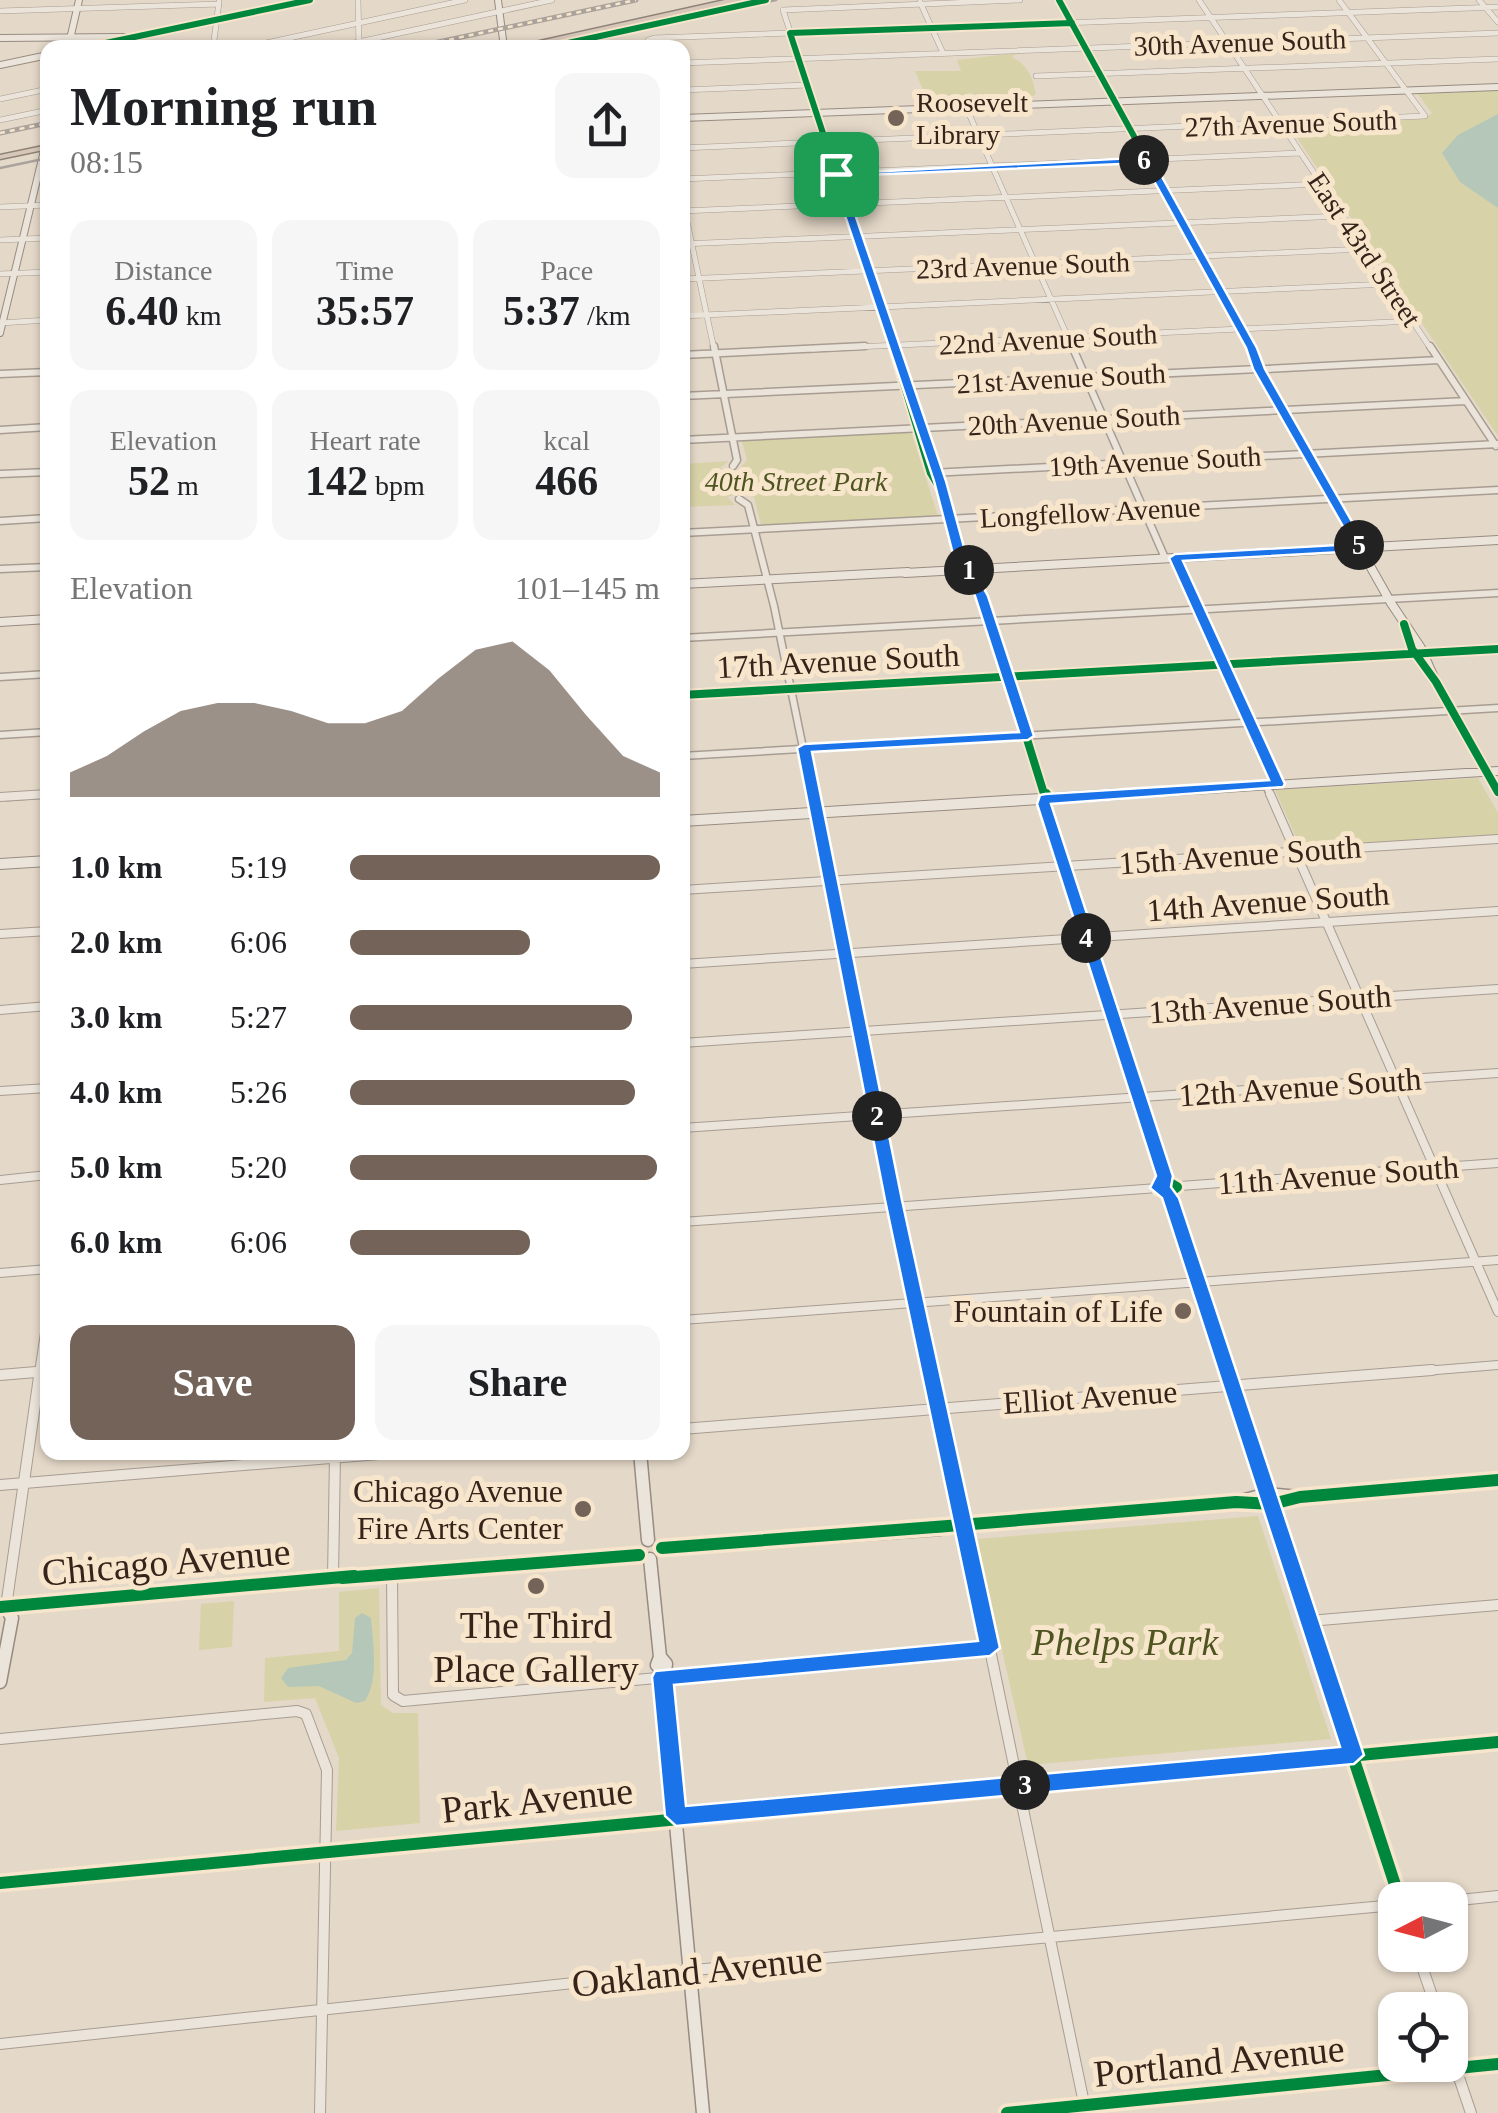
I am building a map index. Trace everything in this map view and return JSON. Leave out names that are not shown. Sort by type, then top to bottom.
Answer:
[{"type":"highway","points":[[554,40],[734,0]]},
{"type":"highway","points":[[555,40],[751,0]]},
{"type":"highway","points":[[2,159],[40,150]]},
{"type":"highway","points":[[2,159],[29,158],[37,162]]},
{"type":"street","points":[[70,40],[78,0]]},
{"type":"street","points":[[117,40],[310,0]]},
{"type":"street","points":[[358,0],[359,40]]},
{"type":"street","points":[[279,40],[466,0]]},
{"type":"street","points":[[498,0],[505,40]]},
{"type":"street","points":[[376,40],[552,0]]},
{"type":"street","points":[[690,1221],[1158,1188],[1165,1180],[1086,938],[1028,736],[982,596],[960,549],[928,456],[785,9],[1020,0]]},
{"type":"street","points":[[1059,0],[1420,654],[1492,772],[1498,792]]},
{"type":"street","name":"East 43rd Street","points":[[1199,0],[1497,445]]},
{"type":"street","points":[[1338,0],[1409,90]]},
{"type":"street","points":[[1479,0],[1498,22]]},
{"type":"street","points":[[0,11],[219,2],[215,40]]},
{"type":"street","points":[[920,2],[943,53]]},
{"type":"street","points":[[650,40],[1498,8]]},
{"type":"street","name":"30th Avenue South","points":[[690,63],[1498,33]]},
{"type":"street","points":[[0,38],[117,34],[126,38]]},
{"type":"street","points":[[0,64],[40,56]]},
{"type":"street","points":[[1036,76],[1498,60]]},
{"type":"street","points":[[690,90],[807,85]]},
{"type":"street","points":[[690,118],[1498,87]]},
{"type":"street","name":"27th Avenue South","points":[[690,148],[1420,118],[1426,114],[1409,90]]},
{"type":"street","points":[[0,100],[40,91]]},
{"type":"street","points":[[966,107],[1144,510],[1198,609],[1250,722],[1296,852],[1498,1312]]},
{"type":"street","points":[[0,120],[40,112]]},
{"type":"street","points":[[690,178],[1300,154]]},
{"type":"street","points":[[40,158],[40,168]]},
{"type":"street","points":[[0,333],[30,206],[40,181]]},
{"type":"street","points":[[690,211],[1321,184]]},
{"type":"street","points":[[0,207],[40,205]]},
{"type":"street","points":[[693,244],[1342,216]]},
{"type":"street","points":[[690,233],[733,437],[737,460],[733,466]]},
{"type":"street","points":[[0,240],[40,238]]},
{"type":"street","name":"23rd Avenue South","points":[[690,279],[1364,249]]},
{"type":"street","points":[[0,274],[40,272]]},
{"type":"street","points":[[690,316],[1388,284]]},
{"type":"street","points":[[1,323],[40,321]]},
{"type":"street","name":"22nd Avenue South","points":[[690,356],[1413,321]]},
{"type":"street","name":"21st Avenue South","points":[[690,396],[1438,360]]},
{"type":"street","points":[[0,374],[40,372]]},
{"type":"street","name":"20th Avenue South","points":[[690,440],[1466,401]]},
{"type":"street","points":[[0,430],[40,428]]},
{"type":"street","name":"19th Avenue South","points":[[934,473],[1497,445]]},
{"type":"street","points":[[0,474],[40,472]]},
{"type":"street","name":"Longfellow Avenue","points":[[690,534],[1498,490]]},
{"type":"street","points":[[739,499],[748,505],[804,748],[938,1408],[949,1526],[990,1648],[1085,2109]]},
{"type":"street","points":[[0,521],[40,518]]},
{"type":"street","points":[[690,584],[1498,540]]},
{"type":"street","points":[[0,569],[40,567]]},
{"type":"street","points":[[690,638],[1498,593]]},
{"type":"street","points":[[0,622],[40,620]]},
{"type":"street","name":"17th Avenue South","points":[[690,695],[1498,649]]},
{"type":"street","points":[[0,677],[40,674]]},
{"type":"street","points":[[690,755],[1498,708]]},
{"type":"street","points":[[0,735],[40,732]]},
{"type":"street","points":[[690,820],[1492,772]]},
{"type":"street","points":[[0,797],[40,794]]},
{"type":"street","name":"15th Avenue South","points":[[690,890],[1498,839]]},
{"type":"street","points":[[0,864],[40,861]]},
{"type":"street","name":"14th Avenue South","points":[[690,964],[1498,912]]},
{"type":"street","points":[[0,934],[40,932]]},
{"type":"street","name":"13th Avenue South","points":[[690,1042],[1498,989]]},
{"type":"street","points":[[0,1010],[40,1007]]},
{"type":"street","name":"12th Avenue South","points":[[690,1128],[1498,1073]]},
{"type":"street","points":[[0,1091],[40,1088]]},
{"type":"street","name":"11th Avenue South","points":[[1198,1282],[1168,1193],[1177,1187],[1498,1163]]},
{"type":"street","points":[[0,1180],[40,1177]]},
{"type":"street","points":[[690,1319],[1498,1260]]},
{"type":"street","points":[[0,1273],[40,1270]]},
{"type":"street","points":[[1198,1282],[1354,1755],[1392,1882]]},
{"type":"street","name":"Elliot Avenue","points":[[690,1427],[1498,1366]]},
{"type":"street","points":[[0,1375],[40,1372]]},
{"type":"street","points":[[0,1682],[12,1618],[2,1610],[40,1390]]},
{"type":"street","points":[[0,1486],[281,1460]]},
{"type":"street","points":[[335,1460],[343,1576]]},
{"type":"street","points":[[641,1460],[648,1540]]},
{"type":"street","points":[[662,1548],[1498,1480]]},
{"type":"street","points":[[662,1548],[656,1541],[648,1540],[638,1546],[645,1557],[662,1669],[703,2113]]},
{"type":"street","points":[[645,1557],[659,1556],[662,1548]]},
{"type":"street","name":"Chicago Avenue","points":[[2,1610],[343,1576],[645,1557]]},
{"type":"street","points":[[392,1572],[396,1700],[662,1669],[990,1648]]},
{"type":"street","points":[[1309,1621],[1498,1606]]},
{"type":"street","points":[[0,1739],[297,1711],[306,1714],[324,1758],[320,2113]]},
{"type":"street","name":"Park Avenue","points":[[0,1884],[676,1816],[1498,1742]]},
{"type":"street","points":[[1468,1899],[1498,1896]]},
{"type":"street","name":"Oakland Avenue","points":[[0,2044],[690,1970],[1378,1905]]},
{"type":"street","name":"Portland Avenue","points":[[1468,2067],[1498,2064]]},
{"type":"street","name":"Portland Avenue","points":[[1006,2113],[1085,2109],[1378,2077]]},
{"type":"street","points":[[1461,2082],[1471,2113]]},
{"type":"green space","points":[[1018,53],[1012,57],[1027,69],[1036,94],[1018,101],[992,100],[967,91],[979,102],[929,104],[915,71],[961,71],[957,60]]},
{"type":"green space","points":[[1498,90],[1498,436],[1289,126],[1424,119],[1432,113],[1417,93]]},
{"type":"green space","name":"40th Street Park","points":[[911,432],[938,516],[761,525],[754,497],[741,493],[727,497],[735,505],[690,507],[690,464],[729,461],[720,468],[736,473],[747,460],[742,441]]},
{"type":"green space","points":[[1478,778],[1498,813],[1498,835],[1301,848],[1275,790]]},
{"type":"green space","name":"Phelps Park","points":[[1258,1516],[1331,1739],[1028,1765],[977,1539]]},
{"type":"green space","points":[[379,1588],[381,1705],[393,1713],[418,1713],[420,1823],[336,1831],[339,1758],[315,1698],[264,1702],[265,1658],[339,1651],[339,1592]]},
{"type":"green space","points":[[234,1601],[232,1647],[199,1650],[201,1604]]},
{"type":"shaded area","points":[[1498,114],[1498,208],[1460,182],[1442,153],[1458,135]]},
{"type":"shaded area","points":[[362,1613],[371,1618],[374,1650],[374,1672],[365,1701],[356,1703],[319,1686],[288,1687],[281,1678],[288,1668],[346,1660],[352,1653],[355,1618]]},
{"type":"tram line","points":[[592,40],[776,0]]},
{"type":"tram line","points":[[0,168],[40,160]]},
{"type":"railway","points":[[448,40],[636,0]]},
{"type":"railway","points":[[0,133],[40,125]]},
{"type":"cycle path","points":[[120,40],[310,0]]},
{"type":"cycle path","points":[[582,40],[766,0]]},
{"type":"cycle path","points":[[1059,0],[1259,369],[1349,526]]},
{"type":"cycle path","points":[[940,488],[931,473],[927,450],[790,33],[1072,23]]},
{"type":"cycle path","points":[[960,549],[975,572],[1046,793],[1044,804],[1164,1176],[1165,1183],[1159,1189]]},
{"type":"cycle path","points":[[1404,624],[1412,649],[1436,682],[1498,792]]},
{"type":"cycle path","points":[[690,695],[1498,649]]},
{"type":"cycle path","points":[[1165,1180],[1177,1187],[1169,1193],[1170,1199],[1394,1882]]},
{"type":"cycle path","points":[[936,1527],[1236,1502],[1272,1504],[1300,1497],[1498,1480]]},
{"type":"cycle path","points":[[662,1548],[948,1526]]},
{"type":"cycle path","points":[[342,1578],[639,1555]]},
{"type":"cycle path","points":[[0,1607],[354,1576]]},
{"type":"cycle path","points":[[0,1883],[1498,1742]]},
{"type":"cycle path","points":[[1007,2113],[1498,2064]]},
{"type":"place","name":"Roosevelt Library","points":[[896,118]]},
{"type":"place","name":"Fountain of Life","points":[[1183,1311]]},
{"type":"place","name":"Chicago Avenue Fire Arts Center","points":[[583,1509]]},
{"type":"place","name":"The Third Place Gallery","points":[[536,1586]]},
{"type":"route","points":[[1147,160],[1361,548],[1175,558],[1278,784],[1045,798],[1044,804],[1164,1176],[1165,1184],[1158,1188],[1170,1198],[1354,1755],[676,1816],[663,1677],[990,1648],[851,992],[804,748],[1028,736],[982,596],[963,564],[940,481],[928,456],[836,174],[1147,160]]}]
